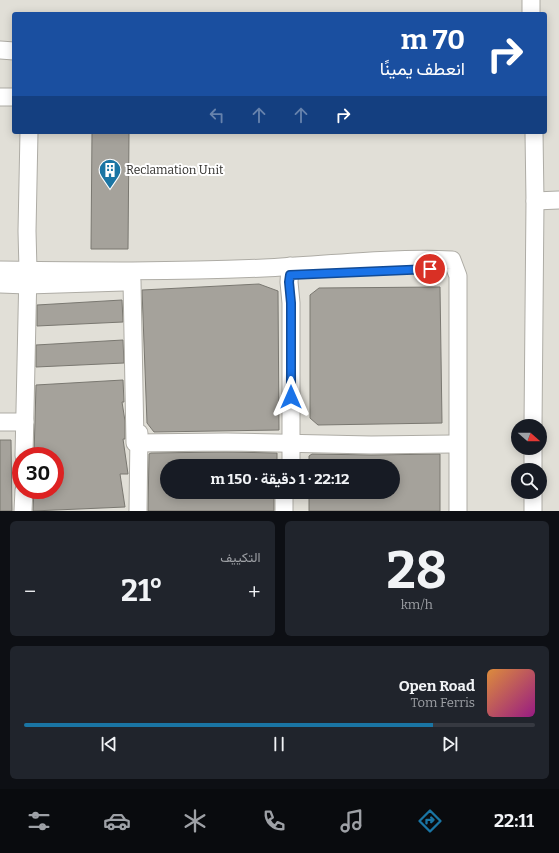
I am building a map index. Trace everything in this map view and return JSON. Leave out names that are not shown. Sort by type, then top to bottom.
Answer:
[{"type":"street","points":[[531,0],[532,12]]},
{"type":"street","points":[[0,50],[12,51]]},
{"type":"street","points":[[0,97],[12,97]]},
{"type":"street","points":[[24,447],[29,134]]},
{"type":"street","points":[[533,419],[534,134]]},
{"type":"street","points":[[535,201],[559,200]]},
{"type":"street","points":[[0,270],[28,277],[135,281],[285,273],[409,259],[452,260],[458,276],[452,511]]},
{"type":"street","points":[[0,284],[28,277],[124,271],[285,273]]},
{"type":"street","points":[[285,273],[285,341],[288,440],[290,459]]},
{"type":"street","points":[[135,281],[138,511]]},
{"type":"street","points":[[0,422],[25,422]]},
{"type":"street","points":[[138,439],[147,436],[288,440],[422,437],[454,438]]},
{"type":"street","points":[[454,438],[458,511]]},
{"type":"street","points":[[134,511],[138,439]]},
{"type":"street","points":[[285,459],[288,440]]},
{"type":"street","points":[[23,511],[24,499]]},
{"type":"street","points":[[284,499],[284,511]]},
{"type":"street","points":[[290,499],[290,511]]},
{"type":"street","points":[[533,499],[533,511]]},
{"type":"building","name":"Reclamation Unit","points":[[92,134],[129,134],[128,249],[91,249]]},
{"type":"building","points":[[259,284],[278,291],[279,430],[154,432],[147,423],[142,290]]},
{"type":"building","points":[[440,287],[442,423],[318,425],[310,418],[310,295],[319,288]]},
{"type":"building","points":[[122,300],[123,322],[37,326],[37,305]]},
{"type":"building","points":[[123,340],[124,363],[36,367],[36,345]]},
{"type":"building","points":[[123,380],[124,402],[122,402],[125,421],[125,439],[123,439],[128,474],[120,474],[125,507],[33,511],[34,499],[64,499],[64,447],[34,447],[36,385]]},
{"type":"building","points":[[0,440],[11,440],[12,511],[0,511]]},
{"type":"building","points":[[277,453],[277,459],[160,459],[160,499],[274,499],[274,511],[148,511],[149,454]]},
{"type":"building","points":[[312,454],[440,454],[440,511],[309,511],[309,499],[400,499],[400,459],[309,459],[309,456]]},
{"type":"place","name":"Reclamation Unit","points":[[110,190]]},
{"type":"route","points":[[291,397],[290,275],[401,269],[430,269]]}]
